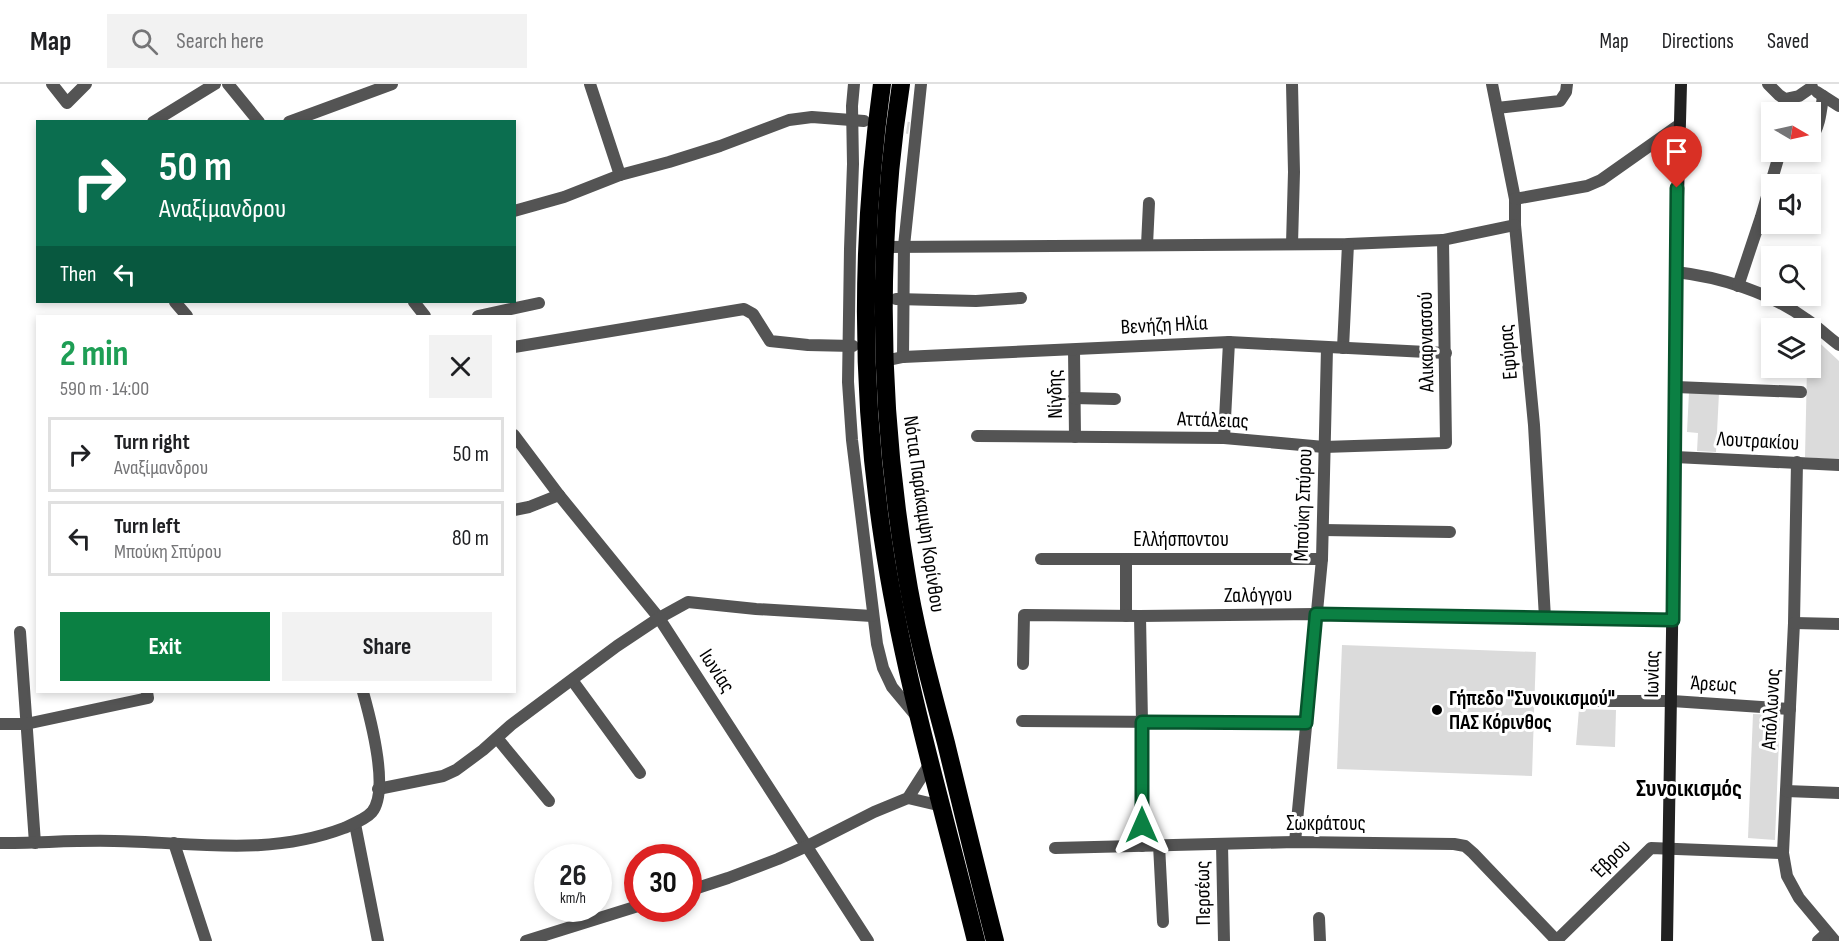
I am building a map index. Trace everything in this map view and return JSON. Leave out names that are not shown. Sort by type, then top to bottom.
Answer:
[{"type":"highway","name":"Νότια Παράκαμψη Κορίνθου","points":[[882,84],[872,166],[867,248],[857,345],[883,540],[905,658],[976,941]]},
{"type":"highway","name":"Νότια Παράκαμψη Κορίνθου","points":[[901,84],[888,191],[867,248],[883,299],[888,428],[908,580],[925,667],[995,941]]},
{"type":"street","points":[[52,84],[56,92],[67,103],[86,84]]},
{"type":"street","points":[[156,120],[216,84]]},
{"type":"street","points":[[228,84],[257,120]]},
{"type":"street","points":[[294,120],[392,84]]},
{"type":"street","points":[[590,84],[620,175]]},
{"type":"street","points":[[854,84],[858,120],[853,164],[867,248],[1292,244],[1443,240],[1515,225]]},
{"type":"street","points":[[903,357],[904,246],[913,128],[921,84]]},
{"type":"street","points":[[1292,84],[1294,172],[1292,244]]},
{"type":"street","name":"Εφύρας","points":[[1492,84],[1515,199],[1515,225],[1534,424],[1545,618]]},
{"type":"street","points":[[1497,108],[1560,101],[1566,92],[1567,84]]},
{"type":"street","name":"Ιωνίας","points":[[1667,941],[1676,272],[1681,84]]},
{"type":"street","points":[[1768,84],[1785,99],[1799,96],[1812,85],[1839,106]]},
{"type":"street","points":[[1821,110],[1824,96]]},
{"type":"street","points":[[516,210],[564,197],[620,175],[720,146],[789,120],[812,117],[858,120]]},
{"type":"street","points":[[1515,199],[1587,186],[1601,180],[1679,125]]},
{"type":"street","points":[[1738,286],[1777,162]]},
{"type":"street","points":[[1147,245],[1149,202]]},
{"type":"street","name":"Αλικαρνασσού","points":[[1443,240],[1446,443]]},
{"type":"street","points":[[1343,348],[1348,243]]},
{"type":"street","points":[[1676,272],[1697,274],[1770,298],[1806,319],[1839,345]]},
{"type":"street","points":[[883,299],[976,301],[1021,298]]},
{"type":"street","points":[[176,303],[186,315]]},
{"type":"street","points":[[415,303],[424,315]]},
{"type":"street","points":[[483,315],[539,303]]},
{"type":"street","points":[[516,347],[744,309],[753,314],[770,341],[857,345],[849,409],[872,616],[883,668],[892,687],[921,722]]},
{"type":"street","points":[[1224,438],[1229,342]]},
{"type":"street","name":"Βενήζη Ηλία","points":[[884,361],[903,357],[1229,342],[1446,353]]},
{"type":"street","name":"Μπούκη Σπύρου","points":[[1295,842],[1322,559],[1327,348]]},
{"type":"street","name":"Νίγδης","points":[[1074,350],[1075,437]]},
{"type":"street","points":[[1676,387],[1801,392]]},
{"type":"street","points":[[1074,398],[1115,399]]},
{"type":"street","name":"Αττάλειας","points":[[977,436],[1224,438],[1324,447],[1446,443]]},
{"type":"street","name":"Ιωνίας","points":[[516,438],[559,495],[659,618],[868,941]]},
{"type":"street","name":"Λουτρακίου","points":[[1675,457],[1839,465]]},
{"type":"street","name":"Απόλλωνος","points":[[1797,462],[1794,623],[1783,853],[1787,876],[1799,898],[1827,938]]},
{"type":"street","points":[[516,510],[559,495]]},
{"type":"street","points":[[1323,530],[1450,532]]},
{"type":"street","points":[[864,543],[883,540]]},
{"type":"street","name":"Ελλήσποντου","points":[[1041,559],[1322,559]]},
{"type":"street","points":[[1126,559],[1126,616]]},
{"type":"street","points":[[378,789],[443,776],[456,770],[617,646],[688,602],[756,609],[872,616]]},
{"type":"street","name":"Ζαλόγγου","points":[[1023,664],[1024,615],[1316,614],[1673,620]]},
{"type":"street","points":[[1140,616],[1142,846]]},
{"type":"street","points":[[1794,623],[1839,624]]},
{"type":"street","points":[[20,632],[35,843]]},
{"type":"street","points":[[573,680],[640,773]]},
{"type":"street","points":[[0,724],[26,724],[148,698],[147,693]]},
{"type":"street","points":[[0,843],[113,841],[228,847],[261,846],[328,834],[355,824],[372,812],[378,789],[379,770],[363,693]]},
{"type":"street","name":"Άρεως","points":[[1579,700],[1672,701],[1790,709]]},
{"type":"street","points":[[1022,721],[1306,723]]},
{"type":"street","points":[[496,738],[549,801]]},
{"type":"street","points":[[702,886],[759,867],[908,798],[931,762]]},
{"type":"street","points":[[1786,791],[1839,793]]},
{"type":"street","points":[[908,798],[942,806]]},
{"type":"street","points":[[355,824],[378,941]]},
{"type":"street","name":"Σωκράτους","points":[[1055,848],[1295,842],[1441,843],[1465,846],[1556,941]]},
{"type":"street","points":[[174,843],[206,941]]},
{"type":"street","name":"Περσέως","points":[[1222,844],[1224,941]]},
{"type":"street","points":[[1159,845],[1163,922]]},
{"type":"street","name":"Έβρου","points":[[1556,941],[1651,848],[1783,853]]},
{"type":"street","points":[[526,941],[624,910]]},
{"type":"street","points":[[1319,918],[1320,941]]},
{"type":"shaded area","points":[[1821,344],[1839,361],[1839,460],[1805,457],[1807,378],[1821,378]]},
{"type":"shaded area","points":[[1689,392],[1719,393],[1716,452],[1697,451],[1698,433],[1687,432]]},
{"type":"shaded area","name":"Γήπεδο \"Συνοικισμού\" ΠΑΣ Κόρινθος","points":[[1342,645],[1536,652],[1532,776],[1337,769]]},
{"type":"shaded area","points":[[1579,709],[1616,710],[1615,747],[1576,745]]},
{"type":"shaded area","points":[[1753,714],[1780,715],[1775,840],[1748,838]]},
{"type":"tunnel","points":[[889,125],[909,128]]},
{"type":"place","name":"Γήπεδο \"Συνοικισμού\" ΠΑΣ Κόρινθος","points":[[1437,710]]},
{"type":"district","name":"Συνοικισμός","points":[[1689,788]]},
{"type":"route","points":[[1142,825],[1142,722],[1306,723],[1316,614],[1673,620],[1677,188]]}]
